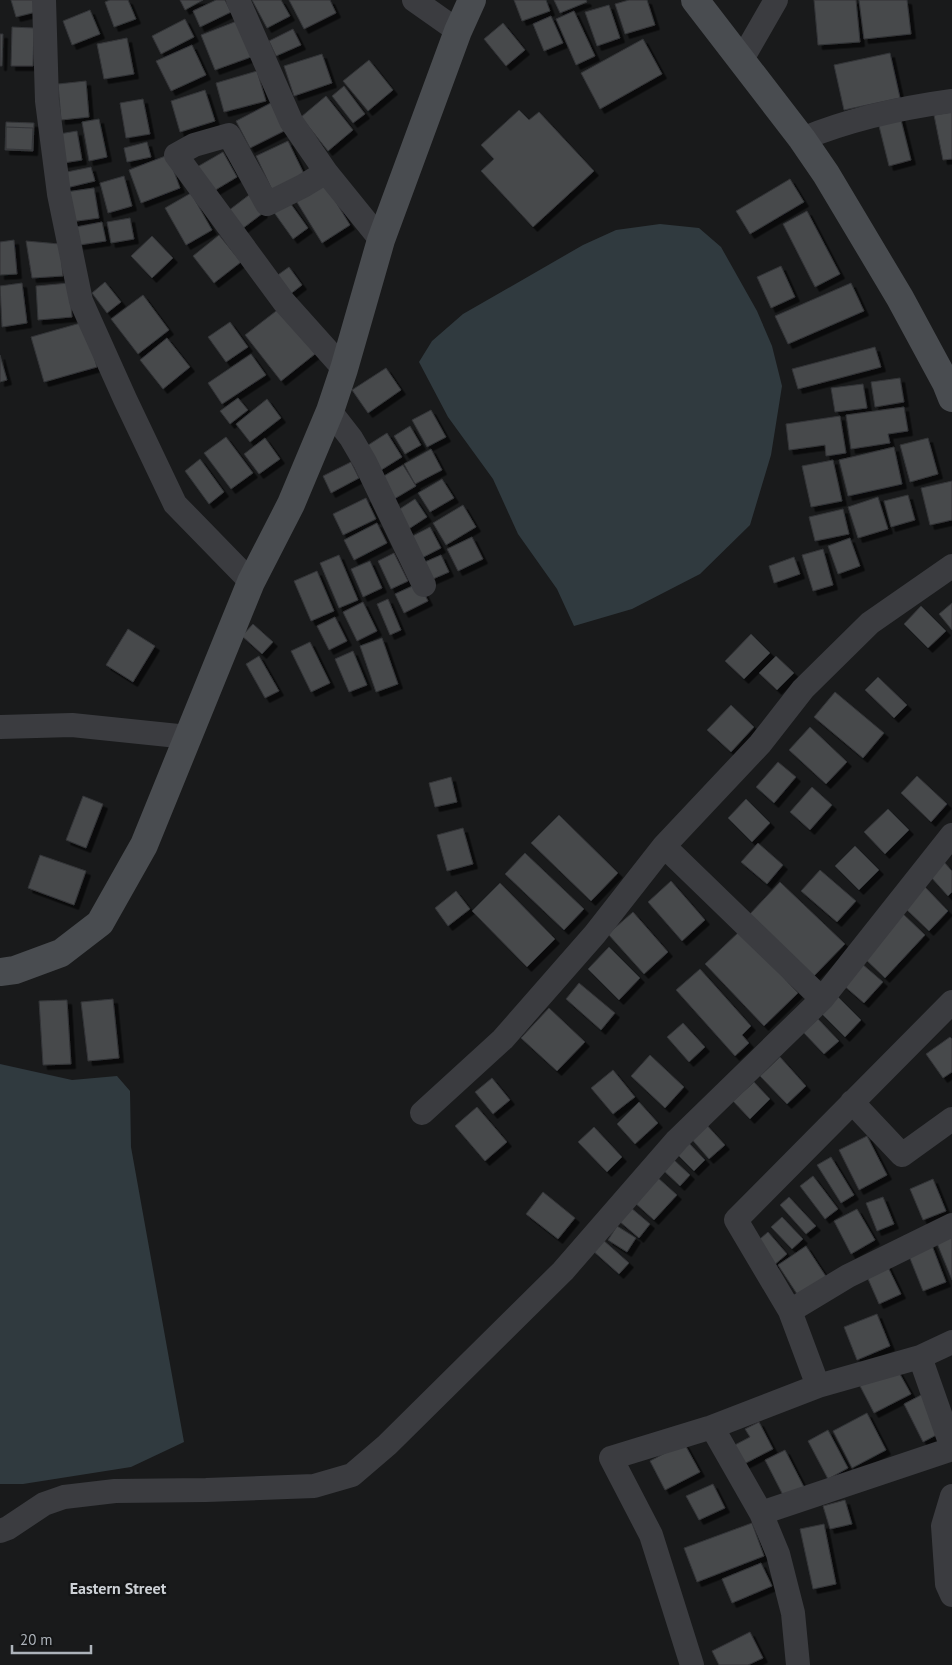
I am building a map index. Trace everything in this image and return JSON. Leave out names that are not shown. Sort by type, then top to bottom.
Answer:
[{"type":"main road","points":[[0,972],[15,970],[61,953],[100,923],[144,845],[250,582],[291,504],[330,411],[381,240],[458,31],[472,0]]},
{"type":"main road","points":[[695,0],[802,139],[900,298],[950,387]]},
{"type":"street","points":[[44,0],[47,101],[59,194],[81,300],[175,504],[250,582]]},
{"type":"street","points":[[238,0],[291,121],[326,172],[381,240]]},
{"type":"street","points":[[414,0],[458,31]]},
{"type":"street","points":[[741,61],[776,0]]},
{"type":"street","points":[[802,139],[835,126],[875,114],[952,100]]},
{"type":"street","points":[[326,172],[267,204],[229,134],[194,145],[176,155],[284,302],[344,369]]},
{"type":"street","points":[[330,411],[351,438],[365,462],[424,585]]},
{"type":"street","points":[[422,1113],[503,1039],[596,934],[664,846],[760,744],[803,688],[870,623],[952,566]]},
{"type":"street","points":[[0,727],[72,725],[188,737]]},
{"type":"street","points":[[0,1531],[8,1528],[44,1504],[64,1497],[115,1491],[314,1486],[352,1475],[387,1445],[563,1271],[677,1140],[822,998],[952,835]]},
{"type":"street","points":[[664,846],[822,998]]},
{"type":"street","points":[[818,1386],[790,1311],[736,1220],[952,1002]]},
{"type":"street","points":[[852,1102],[902,1155],[952,1119]]},
{"type":"street","points":[[790,1311],[848,1276],[952,1225]]},
{"type":"street","points":[[692,1665],[651,1535],[611,1458],[712,1426],[818,1386],[920,1357],[952,1342]]},
{"type":"street","points":[[761,1513],[952,1449],[920,1357]]},
{"type":"street","points":[[712,1426],[761,1513],[778,1554],[793,1613],[798,1665]]},
{"type":"street","points":[[952,1496],[943,1526],[947,1584],[952,1595]]},
{"type":"shaded area","points":[[660,224],[699,228],[721,247],[757,311],[772,346],[782,386],[771,455],[750,525],[700,574],[632,609],[574,626],[557,589],[518,534],[493,479],[448,417],[419,362],[432,341],[463,314],[583,245],[616,230]]},
{"type":"shaded area","points":[[0,1064],[72,1080],[117,1076],[130,1091],[131,1147],[184,1442],[131,1467],[23,1484],[0,1484]]},
{"type":"building","points":[[11,0],[33,0],[36,12],[16,17]]},
{"type":"building","points":[[110,0],[128,0],[136,19],[114,27],[105,2]]},
{"type":"building","points":[[180,0],[203,0],[185,10]]},
{"type":"building","points":[[216,0],[225,0],[231,12],[200,27],[193,11]]},
{"type":"building","points":[[252,0],[281,0],[290,16],[267,28]]},
{"type":"building","points":[[289,0],[330,0],[336,13],[304,29]]},
{"type":"building","points":[[514,0],[546,0],[550,11],[522,21]]},
{"type":"building","points":[[554,0],[586,0],[587,2],[560,13]]},
{"type":"building","points":[[629,0],[647,0],[655,25],[625,34],[615,4]]},
{"type":"building","points":[[814,0],[856,0],[860,42],[818,45]]},
{"type":"building","points":[[859,0],[907,0],[911,34],[864,39]]},
{"type":"building","points":[[609,5],[620,38],[597,46],[585,12]]},
{"type":"building","points":[[90,10],[100,34],[72,45],[63,21]]},
{"type":"building","points":[[574,11],[595,56],[576,65],[556,19]]},
{"type":"building","points":[[551,16],[563,43],[544,51],[533,24]]},
{"type":"building","points":[[185,19],[194,37],[161,54],[152,36]]},
{"type":"building","points":[[237,21],[251,57],[215,70],[201,35]]},
{"type":"building","points":[[503,23],[525,50],[506,66],[484,39]]},
{"type":"building","points":[[12,27],[34,28],[33,66],[11,66]]},
{"type":"building","points":[[293,29],[301,45],[276,56],[269,41]]},
{"type":"building","points":[[0,34],[3,34],[2,66],[0,66]]},
{"type":"building","points":[[127,38],[134,74],[104,79],[97,44]]},
{"type":"building","points":[[643,39],[662,74],[600,109],[581,73]]},
{"type":"building","points":[[192,45],[206,75],[171,91],[156,61]]},
{"type":"building","points":[[890,53],[900,98],[844,110],[834,65]]},
{"type":"building","points":[[322,54],[332,83],[294,96],[284,66]]},
{"type":"building","points":[[369,60],[393,90],[368,111],[343,81]]},
{"type":"building","points":[[257,71],[266,101],[224,112],[216,83]]},
{"type":"building","points":[[86,81],[89,117],[61,120],[58,84]]},
{"type":"building","points":[[344,86],[365,114],[353,123],[332,96]]},
{"type":"building","points":[[205,90],[215,121],[180,132],[171,101]]},
{"type":"building","points":[[326,96],[353,130],[328,151],[301,117]]},
{"type":"building","points":[[143,99],[150,134],[126,138],[120,103]]},
{"type":"building","points":[[271,103],[284,131],[250,148],[236,121]]},
{"type":"building","points":[[519,110],[529,120],[539,112],[594,171],[533,227],[481,171],[494,159],[481,145]]},
{"type":"building","points":[[952,112],[952,159],[943,160],[934,115]]},
{"type":"building","points":[[900,116],[911,160],[889,166],[878,122]]},
{"type":"building","points":[[99,119],[107,157],[89,161],[82,122]]},
{"type":"building","points":[[6,122],[34,123],[33,151],[5,150]]},
{"type":"building","points":[[6,127],[33,128],[32,150],[6,149]]},
{"type":"building","points":[[77,131],[82,160],[57,164],[53,135]]},
{"type":"building","points":[[288,141],[306,178],[274,194],[256,156]]},
{"type":"building","points":[[147,142],[151,157],[127,162],[124,148]]},
{"type":"building","points":[[223,152],[237,177],[212,192],[197,167]]},
{"type":"building","points":[[168,155],[180,188],[141,203],[129,170]]},
{"type":"building","points":[[91,167],[95,181],[66,188],[62,173]]},
{"type":"building","points":[[124,176],[132,206],[108,213],[100,183]]},
{"type":"building","points":[[790,179],[804,202],[750,234],[736,211]]},
{"type":"building","points":[[323,181],[350,225],[322,243],[295,199]]},
{"type":"building","points":[[94,188],[99,218],[70,222],[66,192]]},
{"type":"building","points":[[191,193],[212,230],[186,245],[165,208]]},
{"type":"building","points":[[249,195],[263,213],[242,229],[228,211]]},
{"type":"building","points":[[288,200],[308,228],[293,239],[273,211]]},
{"type":"building","points":[[807,211],[840,274],[815,287],[783,224]]},
{"type":"building","points":[[130,218],[134,239],[111,243],[107,222]]},
{"type":"building","points":[[102,222],[106,241],[79,245],[76,227]]},
{"type":"building","points":[[219,235],[241,262],[214,283],[193,256]]},
{"type":"building","points":[[152,236],[173,258],[152,278],[131,256]]},
{"type":"building","points":[[14,240],[17,274],[0,275],[0,242]]},
{"type":"building","points":[[26,241],[60,244],[63,276],[32,278]]},
{"type":"building","points":[[781,266],[795,297],[771,308],[757,277]]},
{"type":"building","points":[[289,267],[302,285],[289,295],[275,277]]},
{"type":"building","points":[[105,282],[121,302],[107,313],[92,293]]},
{"type":"building","points":[[22,283],[27,323],[2,327],[0,286]]},
{"type":"building","points":[[69,283],[72,317],[38,320],[36,286]]},
{"type":"building","points":[[851,283],[864,311],[788,344],[775,316]]},
{"type":"building","points":[[143,295],[169,330],[138,354],[111,319]]},
{"type":"building","points":[[280,308],[315,354],[281,381],[245,335]]},
{"type":"building","points":[[84,322],[97,367],[44,382],[31,337]]},
{"type":"building","points":[[230,322],[248,347],[226,362],[208,337]]},
{"type":"building","points":[[167,338],[190,367],[163,389],[140,360]]},
{"type":"building","points":[[875,347],[881,367],[798,389],[792,369]]},
{"type":"building","points":[[251,354],[266,375],[222,404],[208,383]]},
{"type":"building","points":[[0,355],[7,380],[0,382]]},
{"type":"building","points":[[386,368],[401,390],[368,413],[352,390]]},
{"type":"building","points":[[900,378],[904,402],[875,407],[871,382]]},
{"type":"building","points":[[863,384],[867,408],[835,412],[831,388]]},
{"type":"building","points":[[238,398],[248,410],[230,424],[220,411]]},
{"type":"building","points":[[267,399],[281,418],[250,442],[236,424]]},
{"type":"building","points":[[904,407],[908,431],[888,434],[890,443],[851,449],[846,415]]},
{"type":"building","points":[[431,410],[446,437],[427,447],[412,420]]},
{"type":"building","points":[[840,416],[846,453],[826,456],[825,445],[789,450],[786,424]]},
{"type":"building","points":[[410,426],[421,445],[405,454],[394,436]]},
{"type":"building","points":[[387,433],[402,457],[378,472],[362,449]]},
{"type":"building","points":[[226,437],[253,473],[231,489],[204,453]]},
{"type":"building","points":[[265,438],[280,459],[259,474],[244,454]]},
{"type":"building","points":[[928,438],[938,474],[910,482],[900,445]]},
{"type":"building","points":[[894,447],[902,484],[848,496],[839,460]]},
{"type":"building","points":[[431,449],[442,470],[415,484],[404,464]]},
{"type":"building","points":[[200,459],[224,492],[209,504],[185,471]]},
{"type":"building","points":[[833,460],[842,501],[811,507],[802,466]]},
{"type":"building","points":[[351,462],[359,478],[331,493],[323,476]]},
{"type":"building","points":[[403,465],[416,486],[389,502],[377,480]]},
{"type":"building","points":[[442,479],[454,498],[430,512],[418,493]]},
{"type":"building","points":[[952,481],[952,520],[930,525],[921,488]]},
{"type":"building","points":[[908,495],[915,520],[891,527],[884,501]]},
{"type":"building","points":[[878,497],[888,529],[858,538],[848,507]]},
{"type":"building","points":[[366,498],[376,519],[343,535],[333,514]]},
{"type":"building","points":[[415,499],[427,517],[404,532],[392,514]]},
{"type":"building","points":[[463,505],[476,527],[446,545],[433,523]]},
{"type":"building","points":[[843,509],[849,534],[815,541],[809,517]]},
{"type":"building","points":[[377,523],[387,543],[354,560],[344,540]]},
{"type":"building","points":[[430,527],[441,548],[416,561],[405,540]]},
{"type":"building","points":[[472,537],[483,559],[458,571],[447,549]]},
{"type":"building","points":[[850,538],[860,566],[838,574],[828,546]]},
{"type":"building","points":[[823,549],[833,585],[813,591],[802,555]]},
{"type":"building","points":[[394,553],[408,581],[391,589],[378,561]]},
{"type":"building","points":[[339,555],[358,600],[339,608],[320,563]]},
{"type":"building","points":[[441,555],[449,572],[426,582],[418,565]]},
{"type":"building","points":[[794,557],[800,574],[774,583],[769,566]]},
{"type":"building","points":[[370,561],[382,588],[363,597],[351,569]]},
{"type":"building","points":[[317,571],[334,611],[311,621],[294,581]]},
{"type":"building","points":[[419,583],[428,601],[404,613],[395,594]]},
{"type":"building","points":[[388,599],[401,630],[390,635],[377,604]]},
{"type":"building","points":[[363,602],[377,631],[357,641],[343,612]]},
{"type":"building","points":[[952,603],[952,630],[939,614]]},
{"type":"building","points":[[921,606],[946,631],[928,648],[904,624]]},
{"type":"building","points":[[335,617],[347,641],[329,650],[317,626]]},
{"type":"building","points":[[253,624],[273,642],[262,654],[242,636]]},
{"type":"building","points":[[128,629],[155,646],[133,682],[106,665]]},
{"type":"building","points":[[751,634],[770,653],[744,679],[725,661]]},
{"type":"building","points":[[382,638],[398,684],[376,692],[360,646]]},
{"type":"building","points":[[310,642],[330,683],[311,692],[291,651]]},
{"type":"building","points":[[353,651],[367,685],[349,692],[335,659]]},
{"type":"building","points":[[259,656],[279,691],[265,698],[246,664]]},
{"type":"building","points":[[776,656],[794,673],[777,690],[759,673]]},
{"type":"building","points":[[878,677],[907,705],[894,718],[865,690]]},
{"type":"building","points":[[835,692],[884,733],[863,758],[814,717]]},
{"type":"building","points":[[731,705],[754,727],[731,752],[707,730]]},
{"type":"building","points":[[810,727],[847,762],[826,784],[789,750]]},
{"type":"building","points":[[778,762],[796,777],[774,803],[756,787]]},
{"type":"building","points":[[917,776],[947,804],[931,822],[901,793]]},
{"type":"building","points":[[451,777],[457,802],[435,807],[429,783]]},
{"type":"building","points":[[812,787],[832,805],[810,830],[790,812]]},
{"type":"building","points":[[83,796],[103,804],[86,848],[66,840]]},
{"type":"building","points":[[746,799],[770,823],[752,842],[728,818]]},
{"type":"building","points":[[888,809],[909,830],[885,854],[864,832]]},
{"type":"building","points":[[559,815],[618,873],[591,901],[531,843]]},
{"type":"building","points":[[463,828],[473,864],[447,871],[437,835]]},
{"type":"building","points":[[758,843],[783,865],[767,884],[741,862]]},
{"type":"building","points":[[855,846],[879,870],[859,890],[835,866]]},
{"type":"building","points":[[525,853],[584,909],[564,930],[505,874]]},
{"type":"building","points":[[40,855],[86,871],[74,905],[28,888]]},
{"type":"building","points":[[944,862],[952,871],[952,892],[948,896],[930,876]]},
{"type":"building","points":[[820,870],[856,901],[837,922],[801,891]]},
{"type":"building","points":[[671,881],[705,920],[682,941],[648,902]]},
{"type":"building","points":[[780,882],[845,944],[813,977],[749,915]]},
{"type":"building","points":[[500,883],[555,939],[527,967],[472,911]]},
{"type":"building","points":[[925,887],[948,911],[929,931],[905,908]]},
{"type":"building","points":[[456,891],[470,909],[448,926],[435,908]]},
{"type":"building","points":[[900,911],[925,935],[885,978],[860,954]]},
{"type":"building","points":[[633,912],[668,952],[644,974],[608,934]]},
{"type":"building","points":[[740,931],[798,993],[764,1026],[705,964]]},
{"type":"building","points":[[609,947],[640,978],[619,1000],[588,969]]},
{"type":"building","points":[[861,963],[883,982],[864,1003],[842,984]]},
{"type":"building","points":[[700,969],[751,1026],[742,1035],[749,1043],[735,1056],[676,990]]},
{"type":"building","points":[[579,983],[615,1013],[601,1030],[566,999]]},
{"type":"building","points":[[837,996],[861,1020],[845,1037],[821,1013]]},
{"type":"building","points":[[113,999],[119,1058],[88,1061],[81,1002]]},
{"type":"building","points":[[67,1000],[71,1064],[43,1065],[39,1001]]},
{"type":"building","points":[[549,1008],[585,1042],[557,1071],[521,1038]]},
{"type":"building","points":[[818,1019],[839,1041],[824,1054],[803,1032]]},
{"type":"building","points":[[683,1023],[705,1047],[689,1062],[667,1037]]},
{"type":"building","points":[[950,1037],[952,1039],[952,1072],[943,1078],[926,1054]]},
{"type":"building","points":[[650,1055],[684,1087],[665,1108],[631,1076]]},
{"type":"building","points":[[780,1057],[806,1086],[787,1104],[760,1076]]},
{"type":"building","points":[[613,1070],[635,1097],[613,1114],[591,1088]]},
{"type":"building","points":[[492,1078],[510,1100],[493,1114],[475,1092]]},
{"type":"building","points":[[754,1082],[770,1099],[750,1119],[733,1101]]},
{"type":"building","points":[[639,1102],[658,1123],[635,1144],[617,1124]]},
{"type":"building","points":[[477,1107],[507,1142],[485,1161],[455,1126]]},
{"type":"building","points":[[704,1122],[725,1145],[709,1159],[689,1136]]},
{"type":"building","points":[[594,1127],[622,1157],[607,1172],[578,1142]]},
{"type":"building","points":[[867,1136],[887,1175],[859,1190],[839,1150]]},
{"type":"building","points":[[686,1140],[705,1160],[694,1171],[675,1152]]},
{"type":"building","points":[[831,1157],[854,1195],[841,1203],[817,1165]]},
{"type":"building","points":[[673,1159],[690,1175],[680,1186],[663,1170]]},
{"type":"building","points":[[813,1176],[838,1209],[825,1219],[800,1186]]},
{"type":"building","points":[[657,1177],[677,1195],[654,1220],[634,1202]]},
{"type":"building","points":[[933,1179],[946,1211],[923,1220],[910,1189]]},
{"type":"building","points":[[543,1192],[575,1218],[558,1239],[526,1214]]},
{"type":"building","points":[[789,1197],[816,1226],[806,1234],[780,1205]]},
{"type":"building","points":[[883,1197],[894,1224],[877,1231],[866,1203]]},
{"type":"building","points":[[630,1207],[650,1224],[639,1238],[619,1221]]},
{"type":"building","points":[[857,1209],[875,1240],[851,1254],[834,1221]]},
{"type":"building","points":[[782,1217],[803,1239],[792,1249],[771,1227]]},
{"type":"building","points":[[617,1226],[636,1238],[627,1252],[608,1240]]},
{"type":"building","points":[[768,1232],[787,1254],[773,1266],[754,1244]]},
{"type":"building","points":[[952,1234],[952,1280],[936,1241]]},
{"type":"building","points":[[602,1239],[629,1263],[619,1274],[592,1250]]},
{"type":"building","points":[[931,1243],[946,1282],[923,1291],[907,1251]]},
{"type":"building","points":[[806,1246],[827,1278],[799,1297],[778,1265]]},
{"type":"building","points":[[886,1263],[901,1294],[879,1304],[865,1272]]},
{"type":"building","points":[[877,1314],[890,1346],[857,1360],[844,1327]]},
{"type":"building","points":[[896,1367],[911,1394],[874,1413],[860,1386]]},
{"type":"building","points":[[923,1394],[942,1432],[923,1442],[904,1404]]},
{"type":"building","points":[[867,1413],[886,1450],[852,1468],[833,1431]]},
{"type":"building","points":[[759,1422],[773,1449],[740,1466],[731,1447],[750,1437],[745,1429]]},
{"type":"building","points":[[828,1430],[848,1468],[828,1479],[808,1441]]},
{"type":"building","points":[[684,1443],[700,1472],[665,1490],[650,1461]]},
{"type":"building","points":[[785,1450],[806,1491],[786,1501],[765,1460]]},
{"type":"building","points":[[713,1484],[725,1508],[699,1520],[686,1496]]},
{"type":"building","points":[[845,1500],[852,1524],[830,1529],[823,1506]]},
{"type":"building","points":[[752,1523],[764,1556],[697,1582],[684,1548]]},
{"type":"building","points":[[824,1524],[836,1584],[813,1589],[800,1529]]},
{"type":"building","points":[[761,1563],[772,1586],[732,1603],[722,1579]]},
{"type":"building","points":[[750,1632],[763,1658],[748,1665],[719,1665],[712,1651]]},
{"type":"district","name":"Eastern Street","points":[[118,1588]]}]
